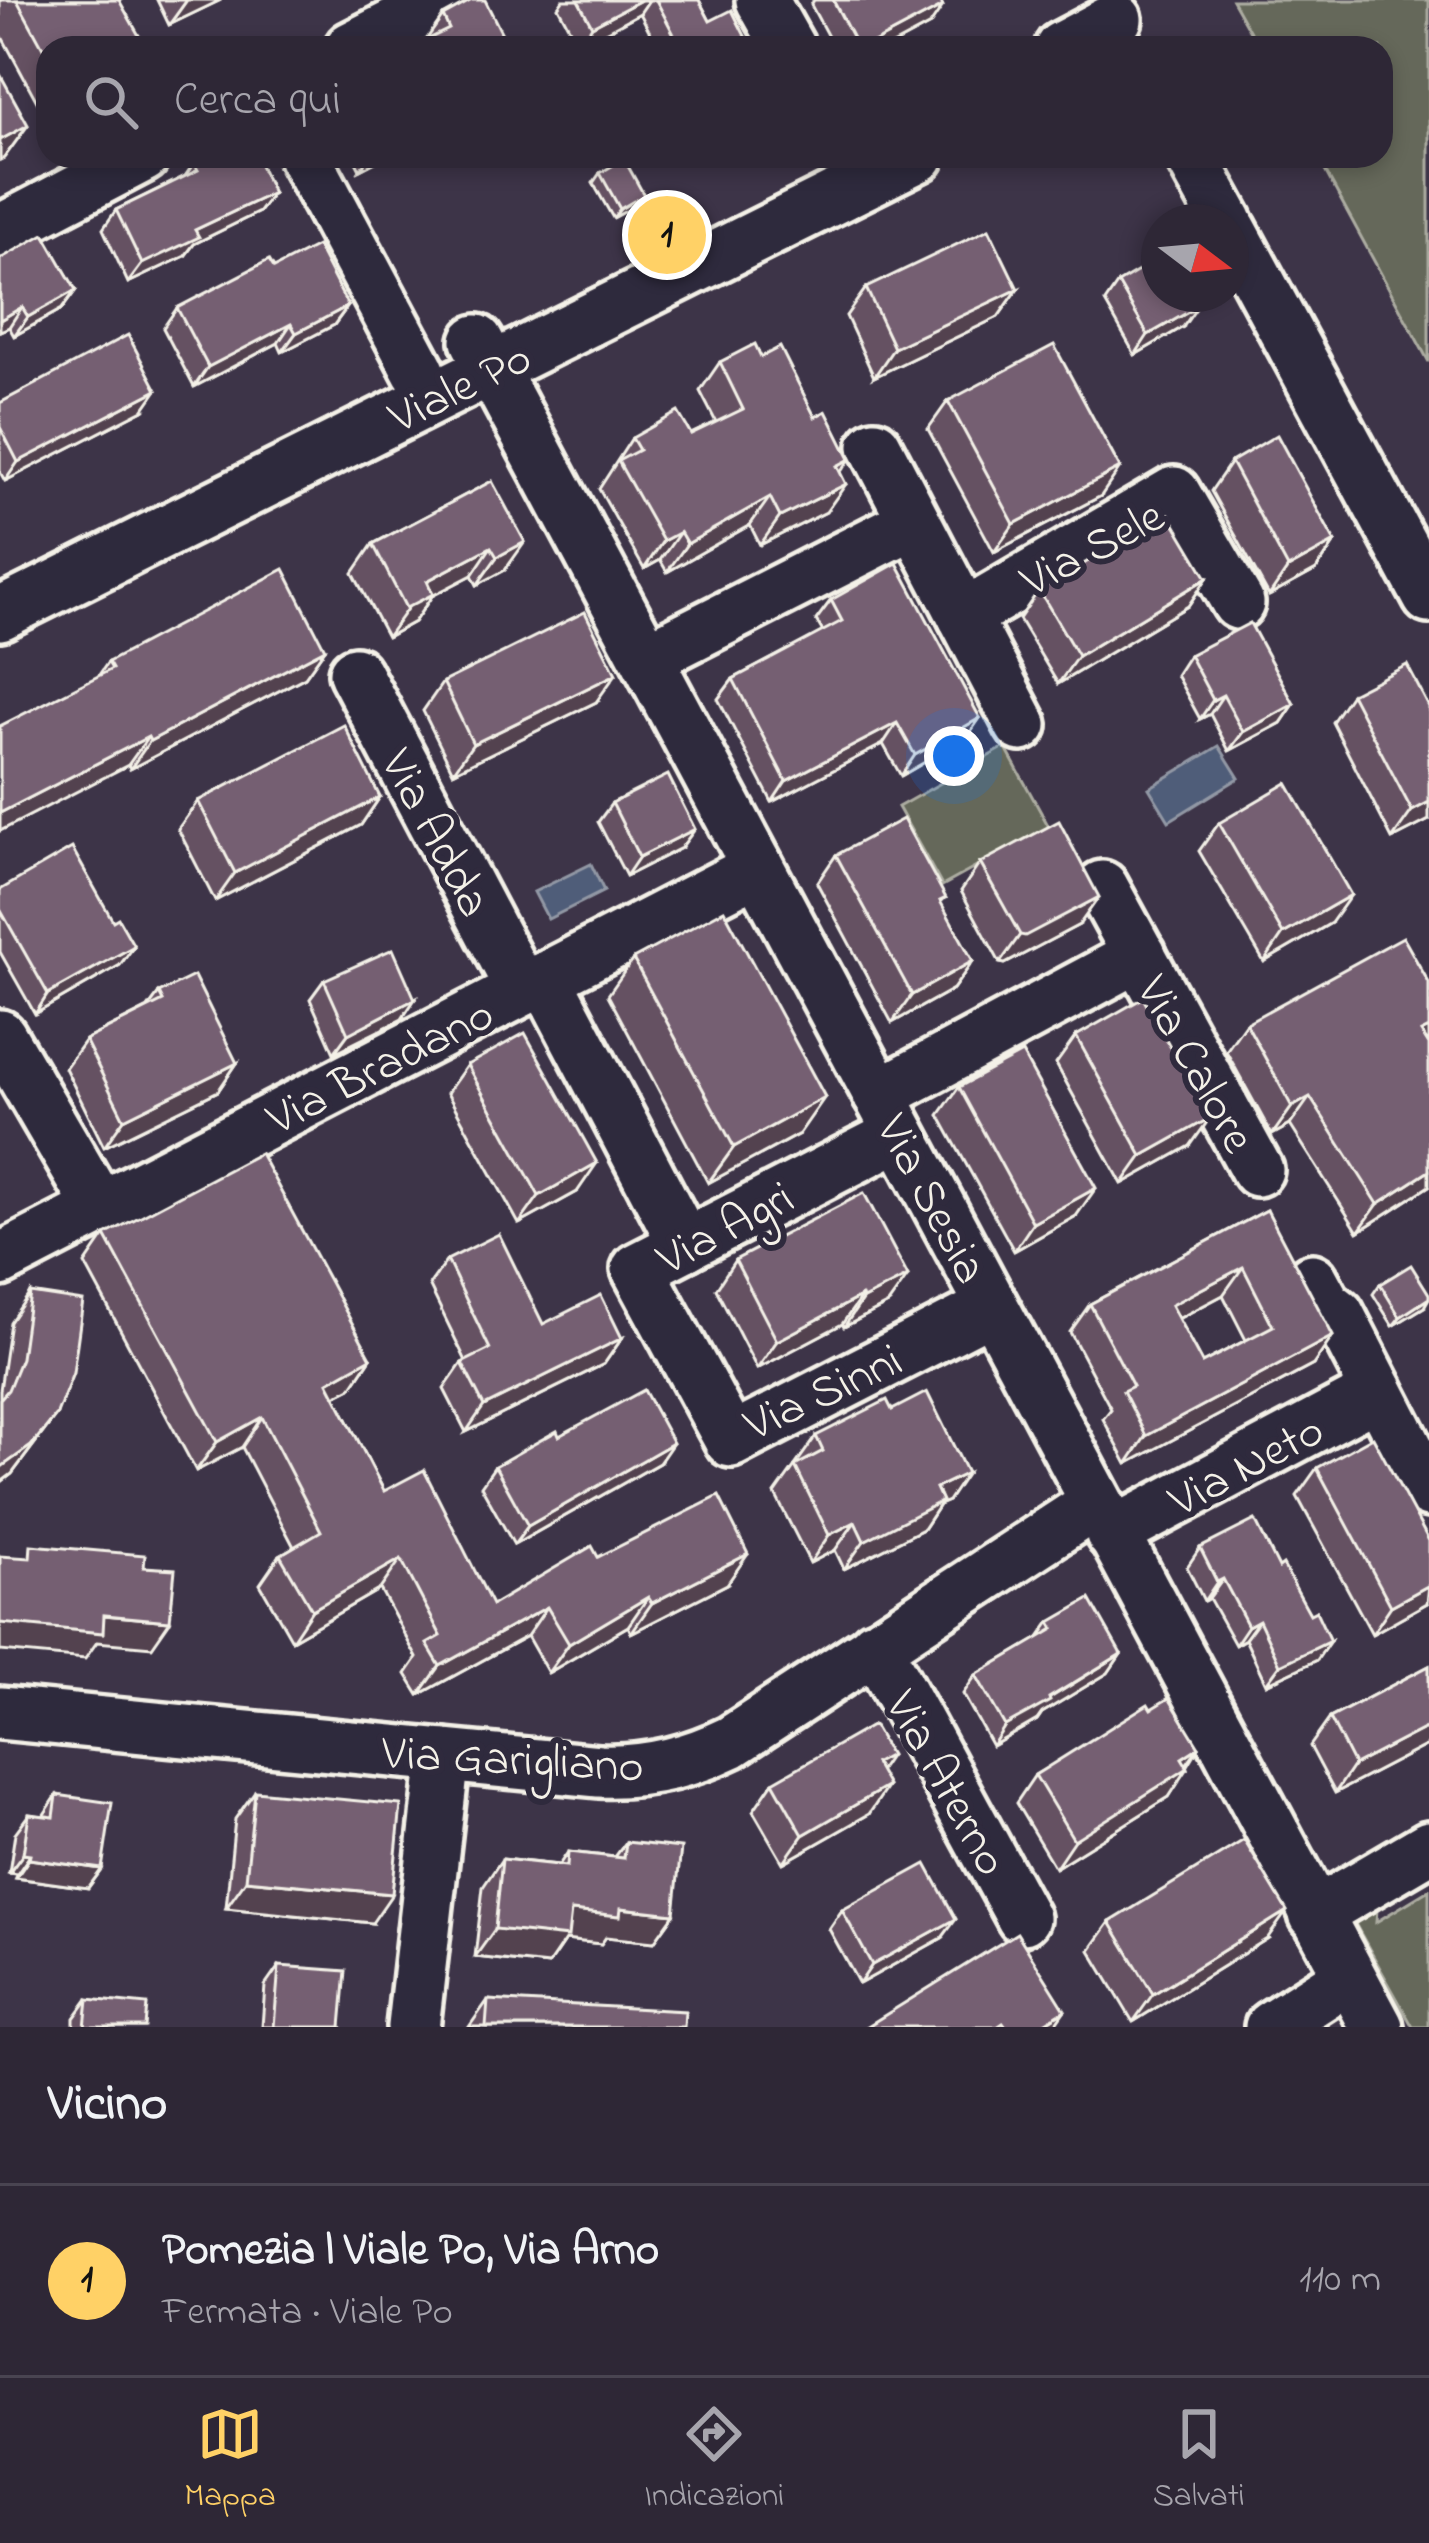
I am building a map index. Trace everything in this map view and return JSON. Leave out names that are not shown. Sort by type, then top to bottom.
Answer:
[{"type":"street","points":[[374,36],[444,0]]},
{"type":"street","points":[[762,0],[782,36]]},
{"type":"street","points":[[1087,36],[1118,22]]},
{"type":"street","points":[[0,231],[120,168]]},
{"type":"street","points":[[310,168],[419,370]]},
{"type":"street","name":"Viale Po","points":[[6,589],[484,355],[848,168]]},
{"type":"street","points":[[1198,168],[1217,204]]},
{"type":"street","points":[[1249,263],[1429,598]]},
{"type":"street","name":"Viale Po","points":[[6,589],[419,370],[484,355]]},
{"type":"street","name":"Via Sesia","points":[[484,355],[1377,2027]]},
{"type":"street","name":"Via Sele","points":[[875,446],[1022,725]]},
{"type":"street","name":"Via Sele","points":[[964,616],[1174,494],[1238,603]]},
{"type":"street","points":[[647,658],[914,522]]},
{"type":"street","name":"Via Adda","points":[[355,673],[685,1245]]},
{"type":"street","name":"Via Bradano","points":[[0,1260],[758,868]]},
{"type":"street","name":"Via Calore","points":[[1102,887],[1257,1170]]},
{"type":"street","name":"Via Calore","points":[[890,1115],[1140,956]]},
{"type":"street","points":[[0,1036],[100,1208]]},
{"type":"street","name":"Via Agri","points":[[686,1362],[638,1270],[890,1115]]},
{"type":"street","name":"Via Neto","points":[[1312,1280],[1325,1304],[1338,1314],[1429,1492]]},
{"type":"street","name":"Via Sinni","points":[[686,1362],[731,1441],[992,1307]]},
{"type":"street","name":"Via Neto","points":[[1104,1518],[1378,1392]]},
{"type":"street","name":"Via Garigliano","points":[[0,1713],[614,1772],[674,1765],[731,1742],[875,1646],[1104,1518]]},
{"type":"street","name":"Via Aterno","points":[[875,1646],[1023,1918]]},
{"type":"street","points":[[412,2027],[444,1756]]},
{"type":"street","points":[[1315,1914],[1429,1846]]},
{"type":"street","points":[[1270,2027],[1349,1977]]},
{"type":"green space","points":[[1232,0],[1429,0],[1429,362],[1324,168],[1393,168],[1393,36],[1252,36]]},
{"type":"green space","points":[[1005,747],[1049,827],[942,886],[898,807]]},
{"type":"green space","points":[[1429,1890],[1429,2027],[1413,2027],[1349,1913],[1378,1896],[1376,1922]]},
{"type":"water","points":[[1219,746],[1239,778],[1169,821],[1149,788]]},
{"type":"water","points":[[591,864],[604,891],[548,919],[534,892]]},
{"type":"building","points":[[17,0],[119,0],[139,36],[37,36]]},
{"type":"building","points":[[472,0],[485,0],[503,36],[435,36],[449,29],[443,16]]},
{"type":"building","points":[[578,0],[641,0],[592,26]]},
{"type":"building","points":[[656,0],[699,0],[710,21],[732,10],[745,36],[675,36]]},
{"type":"building","points":[[833,0],[940,0],[943,6],[887,36],[852,36]]},
{"type":"building","points":[[0,74],[28,125],[0,140]]},
{"type":"building","points":[[262,168],[273,193],[195,230],[199,237],[142,264],[116,210],[198,170]]},
{"type":"building","points":[[629,168],[644,195],[620,209],[600,173]]},
{"type":"building","points":[[989,229],[1018,289],[894,348],[866,288]]},
{"type":"building","points":[[44,234],[76,290],[28,317],[22,307],[0,320],[0,259]]},
{"type":"building","points":[[317,246],[348,306],[296,333],[291,324],[208,367],[177,308],[269,260],[274,268]]},
{"type":"building","points":[[1141,270],[1141,312],[1188,312],[1148,335],[1118,283]]},
{"type":"building","points":[[128,335],[157,390],[18,462],[0,427],[0,403]]},
{"type":"building","points":[[755,344],[761,357],[780,347],[815,417],[826,411],[850,459],[837,466],[846,484],[780,517],[770,497],[687,544],[680,532],[663,541],[618,461],[639,450],[632,438],[678,412],[691,434],[743,409],[720,362]]},
{"type":"building","points":[[1054,345],[1120,468],[1014,524],[948,401]]},
{"type":"building","points":[[1277,435],[1335,542],[1288,568],[1231,462]]},
{"type":"building","points":[[492,481],[525,542],[497,557],[491,547],[427,581],[433,594],[406,608],[373,544]]},
{"type":"building","points":[[1169,514],[1207,578],[1078,656],[1039,590]]},
{"type":"building","points":[[897,563],[980,718],[915,755],[897,723],[786,781],[733,679],[842,621],[831,600]]},
{"type":"building","points":[[284,569],[325,649],[0,813],[0,726],[112,669],[108,662]]},
{"type":"building","points":[[585,612],[616,674],[473,744],[443,682]]},
{"type":"building","points":[[1250,623],[1294,704],[1243,732],[1223,695],[1213,700],[1189,655]]},
{"type":"building","points":[[1407,665],[1429,707],[1429,802],[1412,811],[1351,694]]},
{"type":"building","points":[[344,725],[380,797],[235,873],[198,801]]},
{"type":"building","points":[[668,775],[695,829],[639,857],[612,803]]},
{"type":"building","points":[[1287,783],[1351,895],[1283,934],[1219,823]]},
{"type":"building","points":[[903,819],[946,898],[940,901],[973,961],[912,995],[836,855]]},
{"type":"building","points":[[1059,821],[1099,897],[1020,935],[980,863]]},
{"type":"building","points":[[72,848],[113,921],[118,918],[134,946],[48,994],[0,909],[0,890]]},
{"type":"building","points":[[724,910],[825,1097],[734,1147],[633,959]]},
{"type":"building","points":[[1403,937],[1429,983],[1429,1028],[1421,1032],[1429,1045],[1429,1171],[1378,1204],[1310,1097],[1292,1107],[1246,1023]]},
{"type":"building","points":[[393,949],[415,999],[348,1034],[324,980]]},
{"type":"building","points":[[194,976],[237,1063],[124,1119],[85,1040],[163,1001],[159,993]]},
{"type":"building","points":[[1143,998],[1210,1118],[1142,1156],[1076,1036]]},
{"type":"building","points":[[525,1033],[597,1163],[539,1196],[467,1065]]},
{"type":"building","points":[[1022,1053],[1096,1188],[1033,1223],[959,1087]]},
{"type":"building","points":[[260,1153],[371,1358],[328,1382],[384,1491],[424,1470],[492,1605],[592,1546],[598,1557],[719,1496],[748,1554],[652,1603],[648,1597],[569,1644],[547,1607],[440,1666],[427,1644],[441,1636],[401,1559],[312,1610],[280,1555],[321,1531],[262,1417],[217,1442],[105,1235]]},
{"type":"building","points":[[864,1193],[908,1276],[777,1341],[735,1260]]},
{"type":"building","points":[[1267,1210],[1333,1336],[1146,1436],[1123,1391],[1133,1386],[1090,1304]],"holes":[[[1243,1267],[1273,1326],[1202,1363],[1171,1305]]]},
{"type":"building","points":[[499,1234],[543,1324],[601,1295],[622,1338],[484,1406],[462,1363],[490,1349],[447,1260]]},
{"type":"building","points":[[1411,1265],[1429,1298],[1400,1317],[1380,1284]]},
{"type":"building","points":[[30,1293],[83,1301],[73,1373],[57,1414],[31,1446],[0,1468],[0,1399],[21,1358]]},
{"type":"building","points":[[644,1390],[673,1443],[528,1526],[495,1466]]},
{"type":"building","points":[[927,1392],[967,1473],[936,1488],[942,1501],[864,1541],[855,1522],[829,1535],[795,1466],[823,1451],[816,1436],[887,1400],[892,1410]]},
{"type":"building","points":[[1373,1437],[1429,1541],[1429,1585],[1391,1606],[1317,1468]]},
{"type":"building","points":[[1255,1520],[1279,1568],[1283,1565],[1310,1614],[1316,1611],[1330,1641],[1280,1665],[1259,1620],[1248,1626],[1200,1548]]},
{"type":"building","points":[[31,1545],[145,1555],[144,1567],[175,1569],[170,1621],[104,1615],[103,1633],[0,1623],[0,1556],[30,1558]]},
{"type":"building","points":[[1090,1599],[1121,1654],[1005,1726],[976,1675],[1054,1629],[1050,1622]]},
{"type":"building","points":[[1429,1666],[1429,1726],[1354,1765],[1330,1718]]},
{"type":"building","points":[[1169,1698],[1199,1747],[1182,1758],[1188,1768],[1074,1840],[1035,1775],[1148,1704],[1151,1709]]},
{"type":"building","points":[[873,1725],[890,1755],[875,1763],[888,1786],[803,1835],[773,1782]]},
{"type":"building","points":[[255,1791],[401,1805],[392,1894],[246,1880]]},
{"type":"building","points":[[57,1795],[112,1803],[102,1869],[29,1859],[30,1855],[23,1854],[29,1814],[54,1817]]},
{"type":"building","points":[[1244,1840],[1287,1911],[1153,1994],[1110,1922]]},
{"type":"building","points":[[626,1842],[681,1848],[674,1914],[621,1908],[620,1916],[571,1911],[568,1937],[495,1929],[502,1859],[567,1866],[568,1852],[624,1858]]},
{"type":"building","points":[[926,1864],[956,1919],[872,1965],[842,1910]]},
{"type":"building","points":[[1017,1933],[1065,2010],[1038,2027],[1006,2027],[1003,2023],[997,2027],[866,2027]]},
{"type":"building","points":[[279,1966],[346,1971],[341,2027],[274,2027]]},
{"type":"building","points":[[88,1999],[147,2005],[145,2027],[85,2027]]},
{"type":"building","points":[[488,2000],[685,2011],[684,2027],[486,2027]]},
{"type":"place","name":"Pomezia | Viale Po, Via Arno","points":[[667,235]]}]
